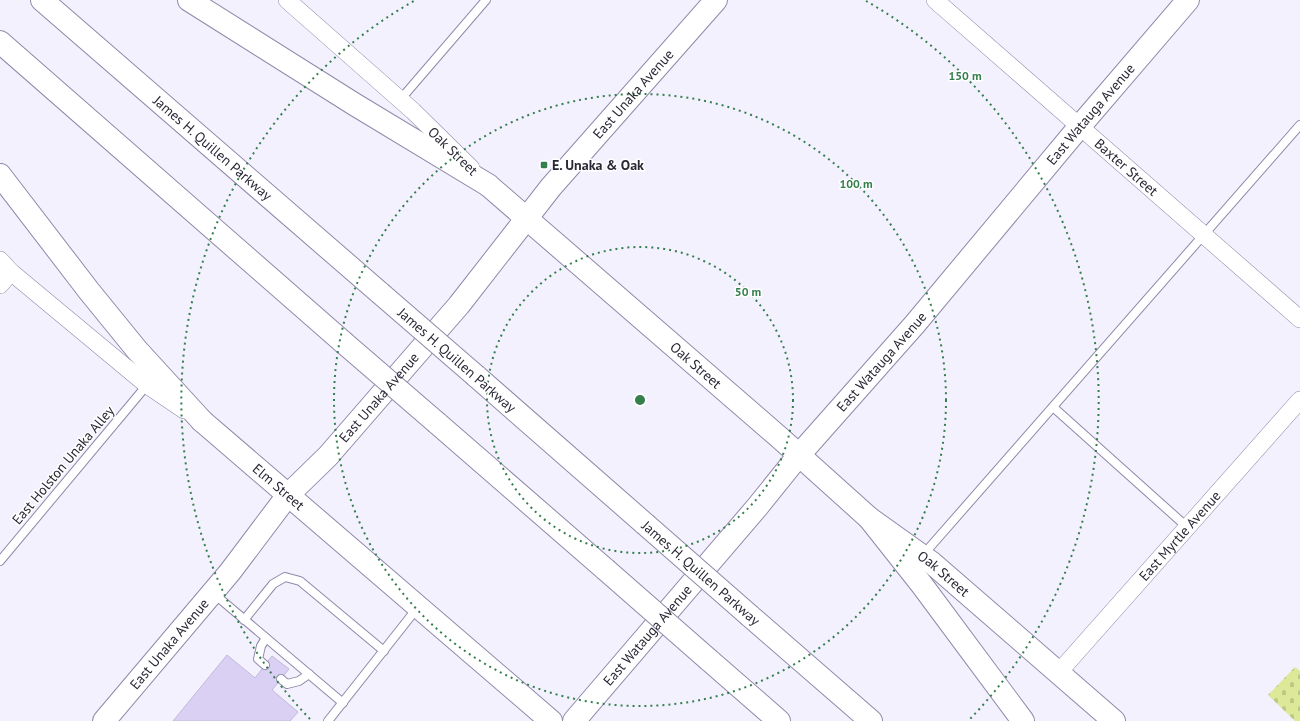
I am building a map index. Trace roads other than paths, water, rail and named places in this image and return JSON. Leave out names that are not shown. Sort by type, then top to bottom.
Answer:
[{"type":"main road","name":"James H. Quillen Parkway","points":[[42,0],[871,721]]},
{"type":"main road","points":[[190,0],[354,104],[488,185]]},
{"type":"main road","name":"East Unaka Avenue","points":[[104,721],[212,593],[288,495],[328,456],[459,305],[504,249],[526,217],[551,187],[716,0]]},
{"type":"main road","name":"East Watauga Avenue","points":[[574,721],[758,506],[799,455],[915,324],[1080,126],[1188,0]]},
{"type":"main road","points":[[0,42],[779,721]]},
{"type":"main road","points":[[0,175],[122,332],[202,421]]},
{"type":"main road","name":"Oak Street","points":[[488,185],[799,455],[869,518],[922,556],[1059,672],[1114,721]]},
{"type":"main road","name":"Elm Street","points":[[202,421],[551,721]]},
{"type":"main road","points":[[869,518],[922,585],[1023,721]]},
{"type":"street","name":"Oak Street","points":[[287,0],[400,100],[488,185]]},
{"type":"street","name":"Baxter Street","points":[[937,1],[1300,319]]},
{"type":"street","name":"Elm Street","points":[[6,266],[147,385],[202,421]]},
{"type":"street","points":[[0,285],[6,266]]},
{"type":"street","name":"East Myrtle Avenue","points":[[1059,672],[1300,400]]},
{"type":"lane","points":[[400,100],[486,0]]},
{"type":"lane","points":[[922,556],[1300,125]]},
{"type":"lane","name":"East Holston Unaka Alley","points":[[0,561],[147,385]]},
{"type":"lane","points":[[1053,407],[1187,527]]},
{"type":"lane","points":[[244,620],[273,584],[285,577],[300,581],[384,651]]},
{"type":"lane","points":[[212,593],[343,703]]},
{"type":"lane","points":[[328,721],[418,607]]},
{"type":"lane","points":[[265,665],[258,659],[261,646],[266,638]]},
{"type":"lane","points":[[281,679],[287,684],[299,681],[309,674]]},
{"type":"place","name":"E. Unaka & Oak","points":[[544,165]]}]
